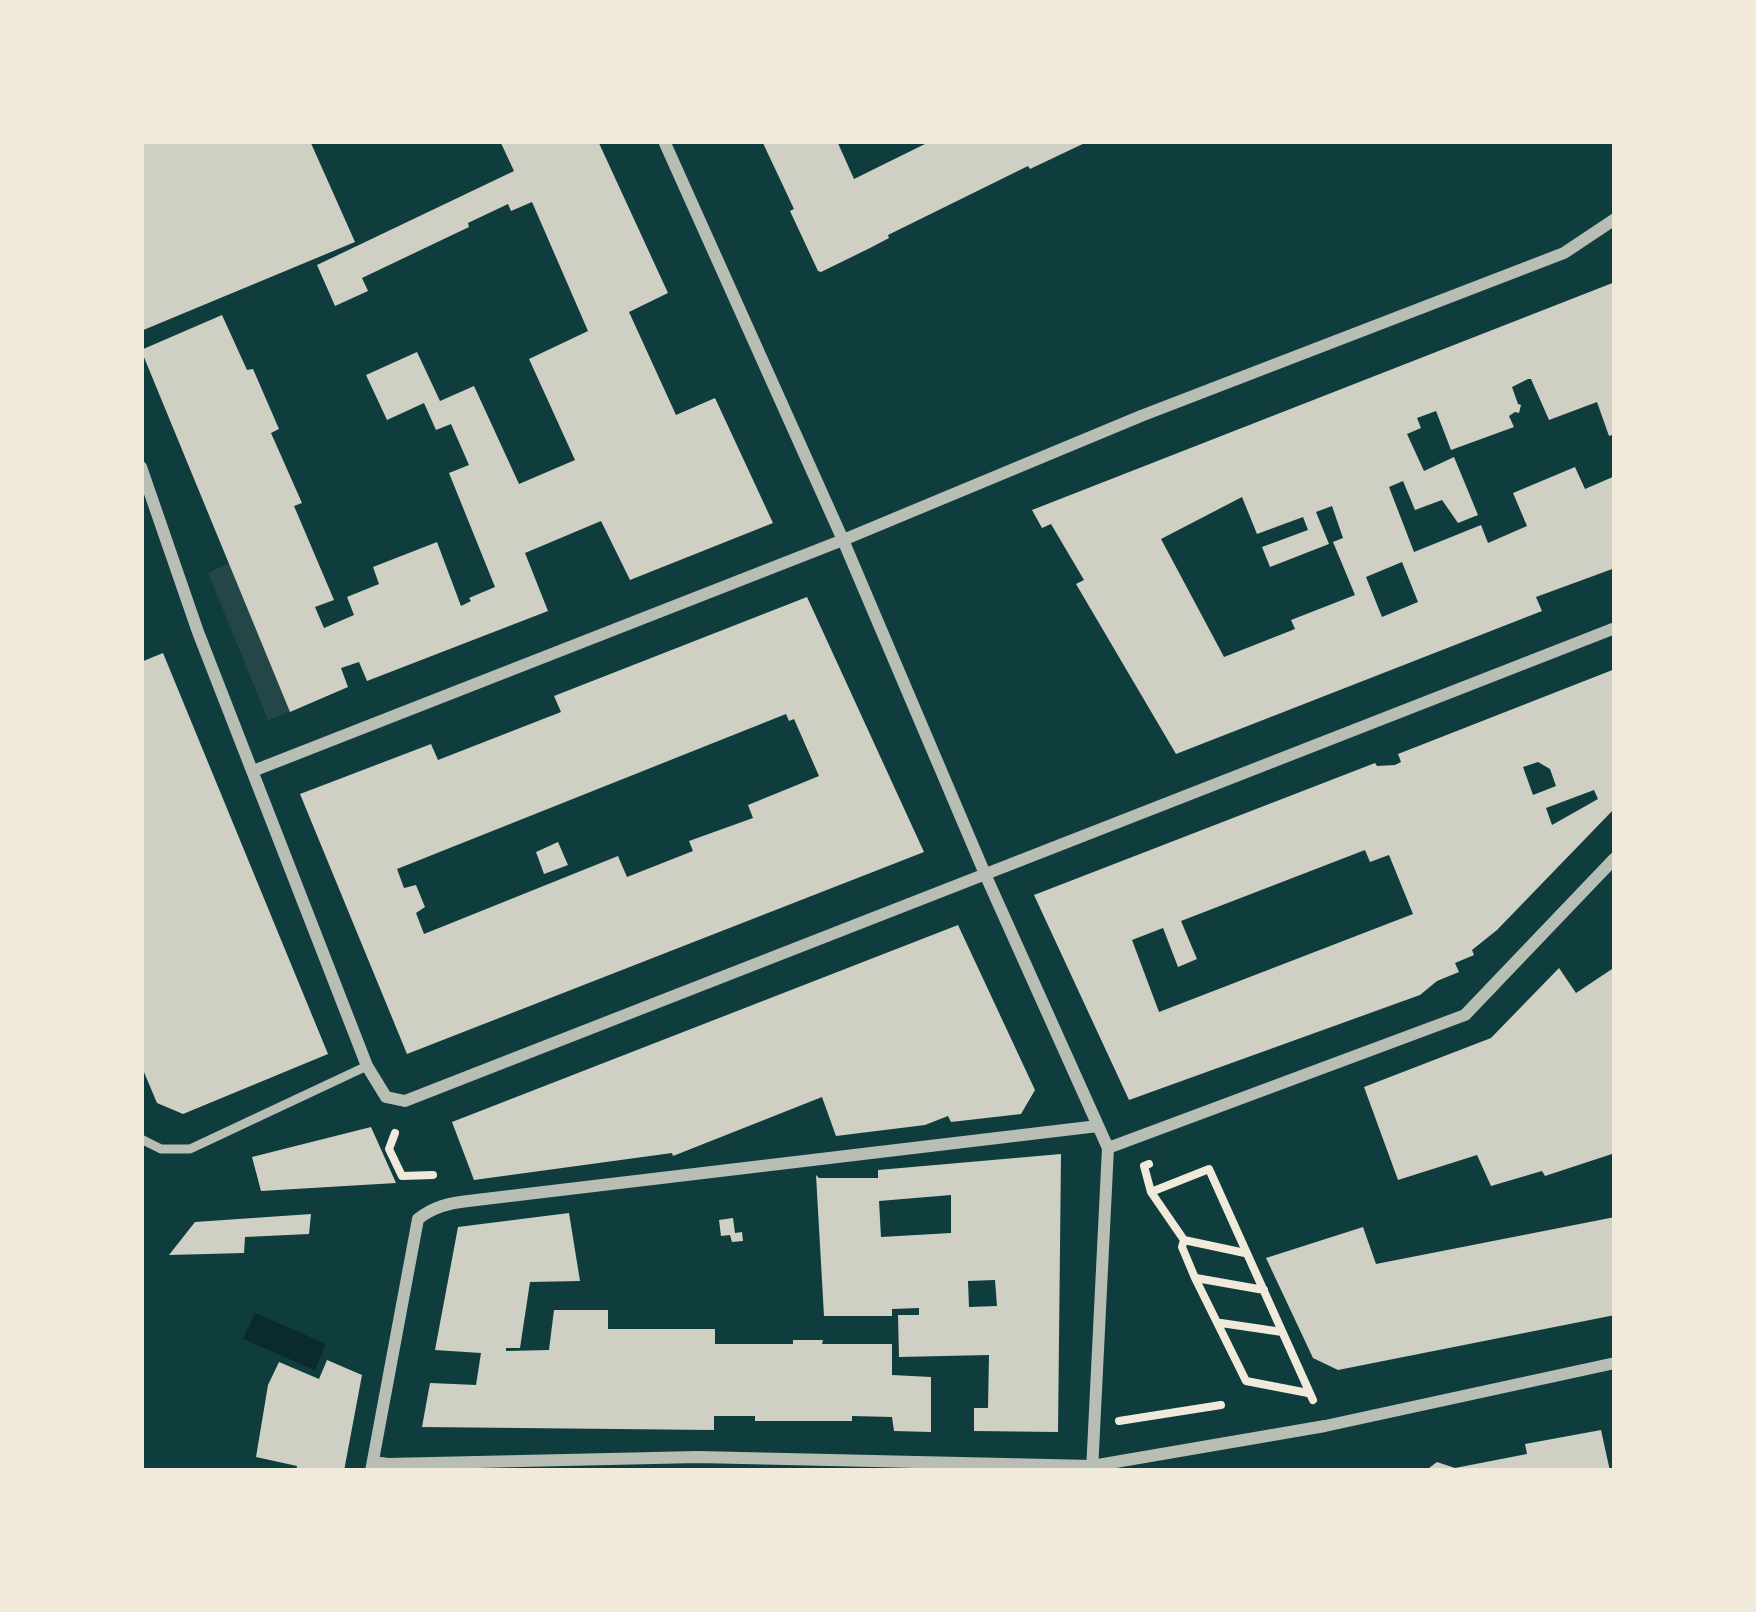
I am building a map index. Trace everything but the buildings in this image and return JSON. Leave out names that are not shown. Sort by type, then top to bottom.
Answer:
[{"type":"street","points":[[664,141],[1108,1148],[1092,1469]]},
{"type":"street","points":[[253,771],[843,540],[1141,416],[1564,253],[1615,219]]},
{"type":"street","points":[[141,467],[198,632],[367,1066],[386,1097],[405,1102],[1615,628]]},
{"type":"street","points":[[1108,1148],[1466,1015],[1615,858]]},
{"type":"street","points":[[1098,1126],[447,1204],[429,1210],[418,1219],[372,1466],[698,1457],[1092,1469],[1324,1426],[1615,1363]]},
{"type":"lane","points":[[141,1139],[160,1149],[190,1150],[367,1066]]},
{"type":"path","points":[[395,1133],[389,1149],[402,1176],[443,1175]]},
{"type":"path","points":[[1158,1160],[1144,1166],[1151,1192],[1184,1240],[1247,1253]]},
{"type":"path","points":[[1151,1192],[1209,1169],[1324,1426]]},
{"type":"path","points":[[1184,1240],[1182,1247],[1195,1278],[1246,1381],[1310,1394]]},
{"type":"path","points":[[1195,1278],[1264,1290]]},
{"type":"path","points":[[1219,1323],[1282,1332]]},
{"type":"path","points":[[1118,1421],[1221,1405]]},
{"type":"shaded area","points":[[230,563],[290,712],[268,720],[208,573]]},
{"type":"shaded area","points":[[255,1313],[326,1344],[315,1370],[243,1339]]}]
